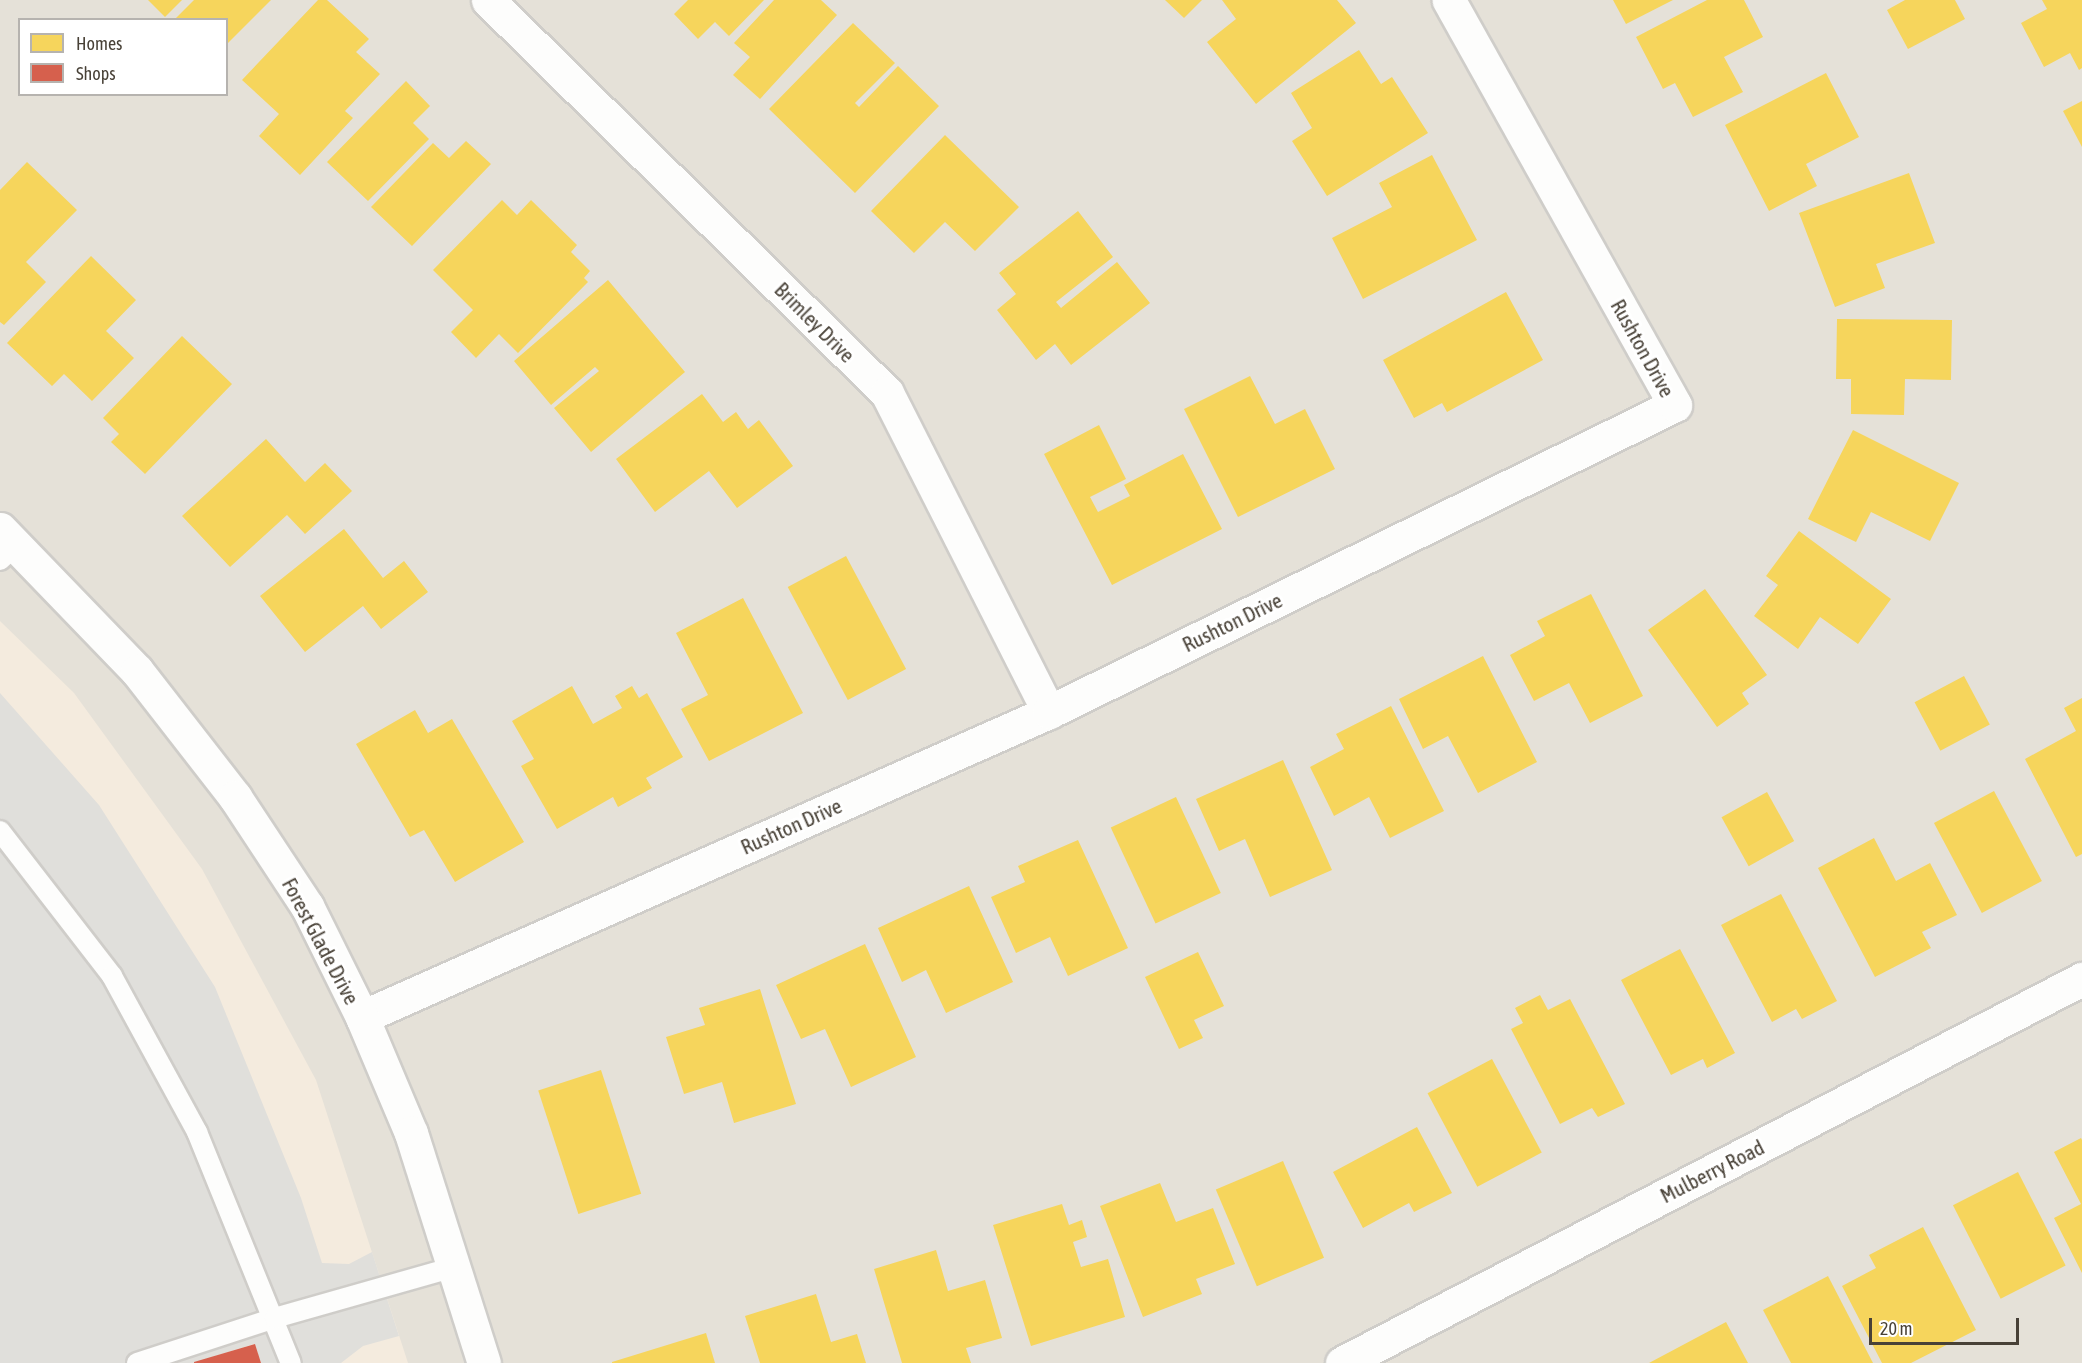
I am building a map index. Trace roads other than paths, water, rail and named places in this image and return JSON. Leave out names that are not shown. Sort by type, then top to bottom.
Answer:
[{"type":"street","name":"Brimley Drive","points":[[488,0],[887,393],[1049,712]]},
{"type":"street","name":"Rushton Drive","points":[[362,1017],[1049,712],[1675,405],[1449,0]]},
{"type":"street","name":"Forest Glade Drive","points":[[5,545],[137,671],[235,797],[307,906],[362,1017],[411,1133],[484,1363]]},
{"type":"street","name":"Mulberry Road","points":[[1342,1363],[2082,979]]},
{"type":"lane","points":[[0,831],[112,976],[197,1132],[291,1363]]},
{"type":"lane","points":[[137,1363],[274,1318],[454,1267]]}]
